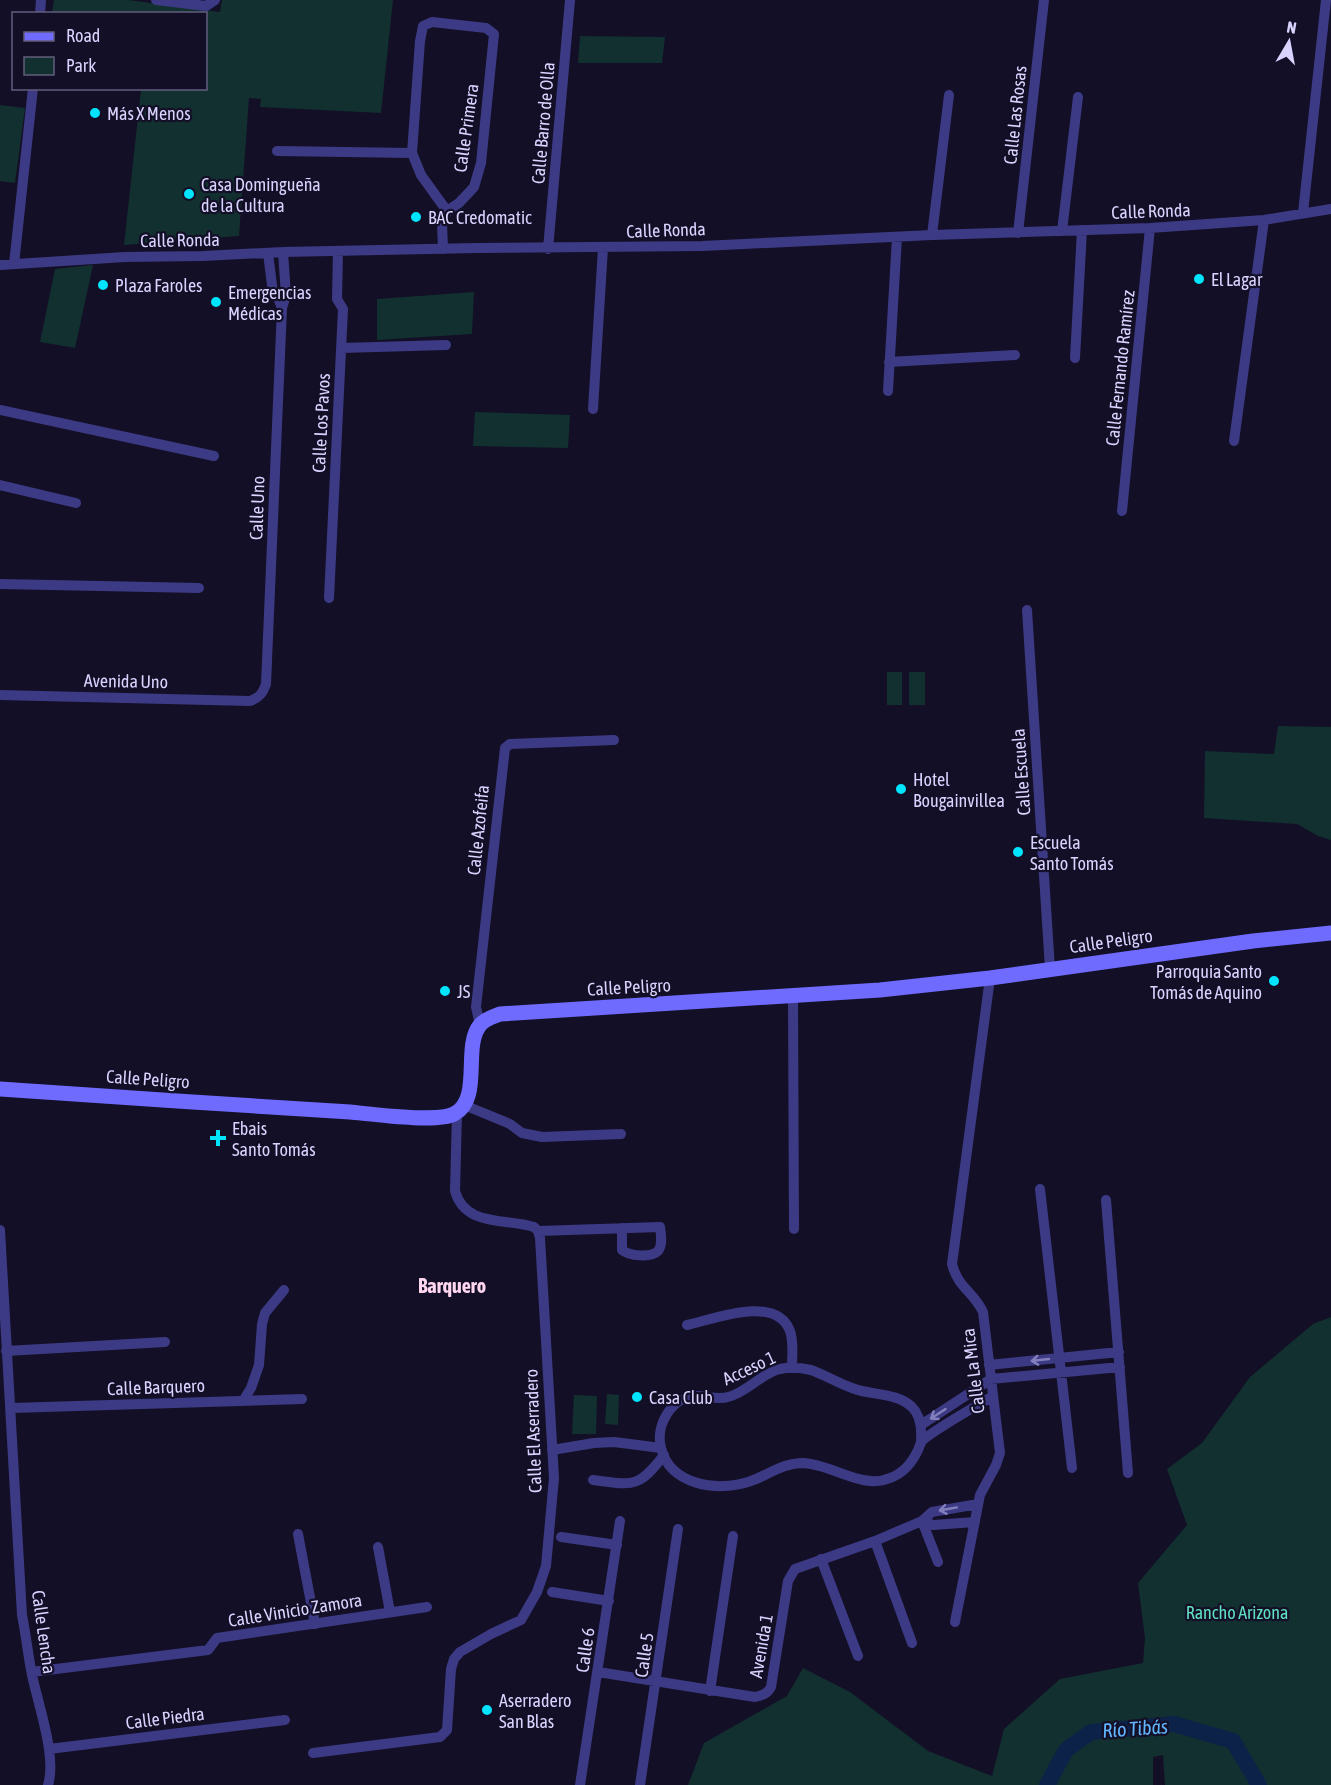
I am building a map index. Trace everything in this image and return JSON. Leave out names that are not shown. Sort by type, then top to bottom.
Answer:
[{"type":"main road","name":"Calle Peligro","points":[[480,1025],[488,1019],[507,1014],[880,990],[990,978],[1252,941],[1331,933]]},
{"type":"main road","points":[[460,1109],[470,1085],[473,1043],[480,1025]]},
{"type":"main road","name":"Calle Peligro","points":[[0,1089],[433,1117],[448,1116],[460,1109]]},
{"type":"street","points":[[156,0],[206,6],[215,1]]},
{"type":"street","name":"Calle Barro de Olla","points":[[548,249],[570,0]]},
{"type":"street","name":"Calle Las Rosas","points":[[1018,233],[1044,0]]},
{"type":"street","points":[[1303,213],[1326,0]]},
{"type":"street","name":"Calle Primera","points":[[412,153],[423,26],[432,22],[486,28],[494,34],[480,170],[474,188],[447,211]]},
{"type":"street","points":[[14,264],[33,90]]},
{"type":"street","points":[[932,235],[949,95]]},
{"type":"street","points":[[1062,231],[1077,97]]},
{"type":"street","points":[[277,151],[412,153],[427,184],[447,211],[442,223],[443,249]]},
{"type":"street","name":"Calle Ronda","points":[[0,265],[125,257],[283,252],[702,246],[1150,228],[1264,220],[1331,209]]},
{"type":"street","points":[[1234,441],[1264,220]]},
{"type":"street","name":"Calle Fernando Ramírez","points":[[1122,511],[1150,228]]},
{"type":"street","points":[[1075,358],[1082,230]]},
{"type":"street","points":[[888,391],[897,237]]},
{"type":"street","points":[[593,409],[603,248]]},
{"type":"street","name":"Calle Los Pavos","points":[[329,598],[343,309],[337,299],[338,251]]},
{"type":"street","name":"Calle Uno","points":[[250,701],[258,698],[266,684],[282,308],[286,295],[283,252]]},
{"type":"street","name":"Calle Uno","points":[[268,253],[273,293],[276,294],[282,308]]},
{"type":"street","points":[[341,348],[446,345]]},
{"type":"street","points":[[889,362],[1015,355]]},
{"type":"street","points":[[0,410],[214,456]]},
{"type":"street","points":[[0,485],[76,503]]},
{"type":"street","points":[[0,584],[199,588]]},
{"type":"street","name":"Calle Escuela","points":[[1028,609],[1050,969]]},
{"type":"street","name":"Avenida Uno","points":[[0,695],[250,701]]},
{"type":"street","name":"Calle Azofeifa","points":[[480,1025],[476,1007],[505,748],[510,744],[614,740]]},
{"type":"street","name":"Calle La Mica","points":[[955,1622],[978,1503],[1000,1453],[983,1312],[979,1304],[955,1278],[952,1264],[990,978]]},
{"type":"street","points":[[793,996],[794,1229]]},
{"type":"street","points":[[621,1134],[542,1137],[522,1134],[510,1124],[460,1109],[455,1191],[458,1202],[475,1215],[500,1222],[527,1225],[538,1231],[622,1228]]},
{"type":"street","points":[[1040,1189],[1071,1468]]},
{"type":"street","points":[[1106,1200],[1128,1473]]},
{"type":"street","name":"Calle Lencha","points":[[0,1230],[2,1315],[12,1408],[22,1615],[49,1749],[51,1767],[48,1785]]},
{"type":"street","name":"Calle El Aserradero","points":[[313,1753],[440,1737],[446,1733],[451,1669],[454,1659],[460,1652],[476,1642],[521,1620],[537,1592],[546,1566],[554,1478],[538,1231]]},
{"type":"street","points":[[243,1401],[259,1365],[262,1324],[266,1313],[284,1290]]},
{"type":"street","points":[[687,1325],[752,1311],[767,1311],[775,1314],[790,1331],[792,1368]]},
{"type":"street","points":[[6,1351],[165,1342]]},
{"type":"street","points":[[989,1365],[1119,1352]]},
{"type":"street","points":[[552,1450],[604,1443],[662,1452],[675,1473],[694,1483],[723,1486],[746,1483],[783,1466],[805,1463],[824,1466],[861,1479],[888,1480],[906,1469],[914,1459],[921,1441],[921,1425],[991,1379],[1120,1366]]},
{"type":"street","name":"Acceso 1","points":[[662,1452],[660,1438],[664,1419],[678,1402],[696,1396],[726,1398],[741,1392],[778,1369],[809,1370],[861,1391],[897,1398],[915,1410],[921,1425]]},
{"type":"street","points":[[921,1441],[993,1396]]},
{"type":"street","name":"Calle Barquero","points":[[12,1408],[302,1399]]},
{"type":"street","points":[[593,1480],[627,1485],[636,1483],[643,1479],[662,1452]]},
{"type":"street","name":"Avenida 1","points":[[598,1672],[755,1697],[768,1693],[771,1687],[788,1581],[795,1569],[874,1541],[922,1521],[932,1512],[978,1503]]},
{"type":"street","name":"Calle 6","points":[[580,1785],[620,1521]]},
{"type":"street","points":[[922,1521],[938,1562]]},
{"type":"street","name":"Avenida 1","points":[[922,1521],[933,1525],[975,1522]]},
{"type":"street","name":"Calle 5","points":[[640,1785],[678,1529]]},
{"type":"street","points":[[298,1534],[315,1624]]},
{"type":"street","points":[[710,1691],[733,1536]]},
{"type":"street","points":[[561,1537],[617,1545]]},
{"type":"street","points":[[874,1541],[912,1643]]},
{"type":"street","points":[[378,1547],[390,1612]]},
{"type":"street","points":[[821,1559],[858,1656]]},
{"type":"street","points":[[552,1592],[609,1601]]},
{"type":"street","name":"Calle Vinicio Zamora","points":[[32,1672],[208,1650],[217,1638],[427,1607]]},
{"type":"street","name":"Calle Piedra","points":[[49,1749],[285,1720]]},
{"type":"green space","points":[[54,0],[128,0],[220,12],[222,0],[393,0],[381,113],[260,107],[261,99],[249,98],[239,236],[124,245],[141,90],[207,90],[207,12],[52,12]]},
{"type":"green space","points":[[580,36],[665,37],[662,63],[578,63]]},
{"type":"green space","points":[[0,105],[25,108],[15,183],[0,181]]},
{"type":"green space","points":[[93,265],[75,348],[40,342],[55,269]]},
{"type":"green space","points":[[474,292],[472,334],[377,340],[377,299]]},
{"type":"green space","points":[[475,412],[570,415],[568,448],[473,446]]},
{"type":"green space","points":[[887,672],[902,672],[902,705],[887,705]]},
{"type":"green space","points":[[909,672],[925,672],[925,705],[909,705]]},
{"type":"green space","points":[[1278,726],[1331,727],[1331,840],[1318,836],[1297,824],[1204,818],[1205,751],[1274,754]]},
{"type":"green space","name":"Rancho Arizona","points":[[1331,1317],[1331,1785],[1165,1785],[1163,1755],[1153,1757],[1153,1785],[688,1785],[704,1743],[787,1696],[803,1668],[850,1692],[928,1751],[992,1776],[1004,1729],[1060,1679],[1143,1663],[1145,1638],[1138,1583],[1187,1525],[1167,1469],[1202,1443],[1250,1377],[1313,1324]]},
{"type":"green space","points":[[607,1394],[619,1395],[618,1425],[605,1424]]},
{"type":"green space","points":[[574,1395],[597,1396],[596,1434],[572,1434]]},
{"type":"waterway","name":"Río Tibás","points":[[1047,1785],[1066,1750],[1091,1732],[1174,1724],[1233,1741],[1259,1785]]},
{"type":"place","name":"Más X Menos","points":[[95,113]]},
{"type":"place","name":"Casa Domingueña de la Cultura","points":[[189,194]]},
{"type":"place","name":"BAC Credomatic","points":[[416,217]]},
{"type":"place","name":"El Lagar","points":[[1199,279]]},
{"type":"place","name":"Plaza Faroles","points":[[103,285]]},
{"type":"place","name":"Emergencias Médicas","points":[[216,302]]},
{"type":"place","name":"Hotel Bougainvillea","points":[[901,789]]},
{"type":"place","name":"Escuela Santo Tomás","points":[[1018,852]]},
{"type":"place","name":"Parroquia Santo Tomás de Aquino","points":[[1274,981]]},
{"type":"place","name":"JS","points":[[445,991]]},
{"type":"place","name":"Ebais Santo Tomás","points":[[218,1138]]},
{"type":"place","name":"Casa Club","points":[[637,1397]]},
{"type":"place","name":"Aserradero San Blas","points":[[487,1710]]},
{"type":"district","name":"Barquero","points":[[452,1285]]}]
